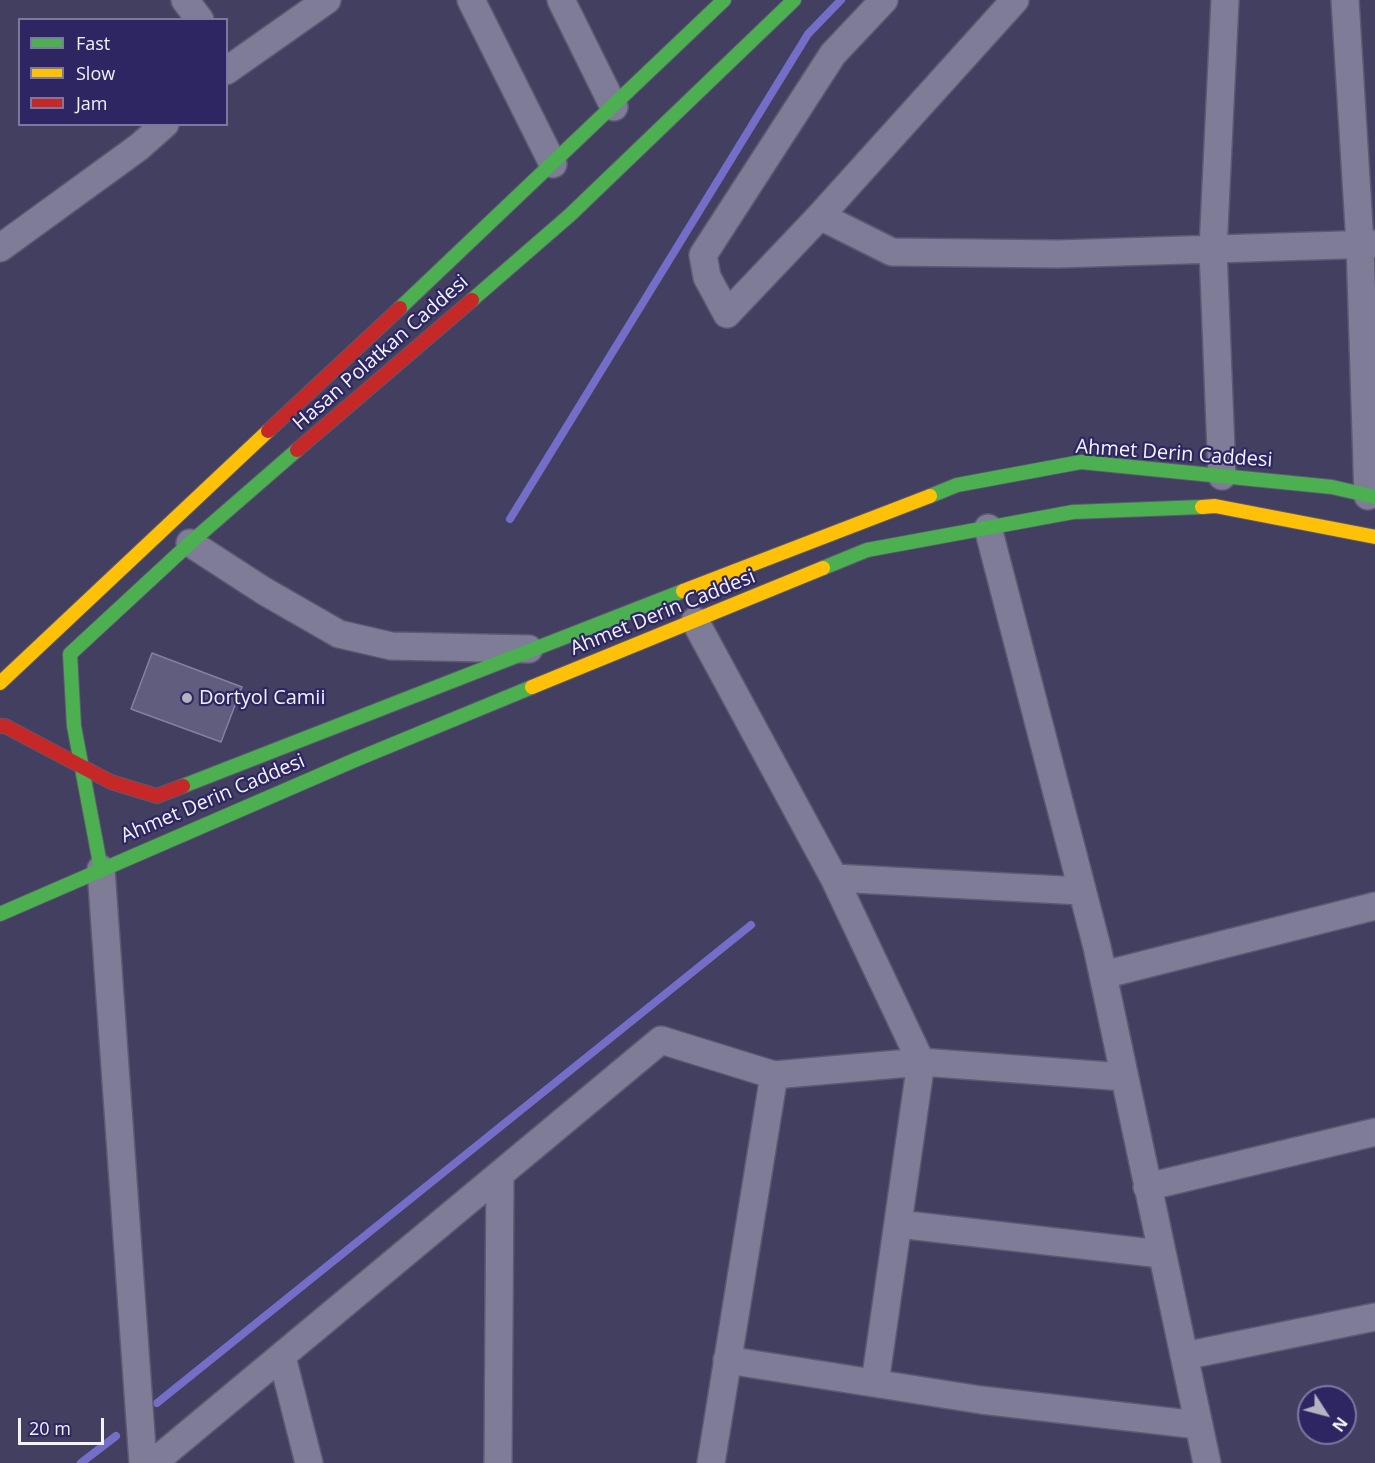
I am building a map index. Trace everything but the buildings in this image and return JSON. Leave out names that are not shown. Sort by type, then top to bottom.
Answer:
[{"type":"main road","name":"Hasan Polatkan Caddesi","points":[[0,683],[614,107],[724,0]]},
{"type":"main road","name":"Hasan Polatkan Caddesi","points":[[82,764],[74,726],[70,654],[190,543],[570,215],[794,0]]},
{"type":"main road","name":"Ahmet Derin Caddesi","points":[[0,726],[5,726],[82,764],[111,782],[157,796],[957,484],[1081,462],[1332,487],[1371,496]]},
{"type":"main road","name":"Ahmet Derin Caddesi","points":[[0,914],[355,760],[867,550],[1073,512],[1215,506],[1375,537]]},
{"type":"main road","points":[[82,764],[101,869]]},
{"type":"street","points":[[185,0],[198,18]]},
{"type":"street","points":[[229,63],[327,0]]},
{"type":"street","points":[[471,0],[553,164]]},
{"type":"street","points":[[561,0],[614,107]]},
{"type":"street","points":[[884,0],[833,54],[703,255],[707,277],[727,314],[820,216],[1015,0]]},
{"type":"street","points":[[1222,476],[1213,249],[1225,0]]},
{"type":"street","points":[[1345,0],[1367,244],[1371,496]]},
{"type":"street","points":[[5,234],[139,147],[163,126]]},
{"type":"street","points":[[820,216],[892,252],[1058,254],[1367,244]]},
{"type":"street","points":[[988,528],[1103,975],[1207,1463]]},
{"type":"street","points":[[190,543],[264,591],[339,634],[391,646],[533,649]]},
{"type":"street","points":[[695,621],[834,878],[921,1062],[875,1383]]},
{"type":"street","points":[[101,869],[143,1463]]},
{"type":"street","points":[[834,878],[1083,891]]},
{"type":"street","points":[[1103,975],[1375,906]]},
{"type":"street","points":[[153,1463],[282,1358],[661,1040],[774,1075],[921,1062],[1124,1077]]},
{"type":"street","points":[[711,1463],[774,1075]]},
{"type":"street","points":[[1147,1187],[1375,1132]]},
{"type":"street","points":[[498,1463],[500,1174]]},
{"type":"street","points":[[898,1224],[1161,1254]]},
{"type":"street","points":[[1184,1356],[1375,1317]]},
{"type":"street","points":[[282,1358],[309,1463]]},
{"type":"street","points":[[727,1360],[981,1400],[1198,1425]]},
{"type":"waterway","points":[[510,519],[808,34],[841,0]]},
{"type":"waterway","points":[[157,1403],[751,925]]},
{"type":"waterway","points":[[81,1463],[116,1436]]},
{"type":"traffic: fast","points":[[400,308],[724,0]]},
{"type":"traffic: fast","points":[[472,300],[570,215],[794,0]]},
{"type":"traffic: fast","points":[[101,869],[74,726],[70,654],[190,543],[297,450]]},
{"type":"traffic: fast","points":[[930,496],[957,485],[1081,462],[1332,487],[1375,497]]},
{"type":"traffic: fast","points":[[823,568],[867,550],[1073,512],[1202,507]]},
{"type":"traffic: fast","points":[[183,786],[683,591]]},
{"type":"traffic: fast","points":[[0,914],[355,760],[532,687]]},
{"type":"traffic: slow","points":[[0,683],[268,431]]},
{"type":"traffic: slow","points":[[683,591],[930,496]]},
{"type":"traffic: slow","points":[[1202,507],[1215,506],[1375,537]]},
{"type":"traffic: slow","points":[[532,687],[823,568]]},
{"type":"traffic: jam","points":[[297,450],[472,300]]},
{"type":"traffic: jam","points":[[268,431],[400,308]]},
{"type":"traffic: jam","points":[[0,726],[5,726],[111,782],[157,796],[183,786]]},
{"type":"place","name":"Dortyol Camii","points":[[187,698]]}]
